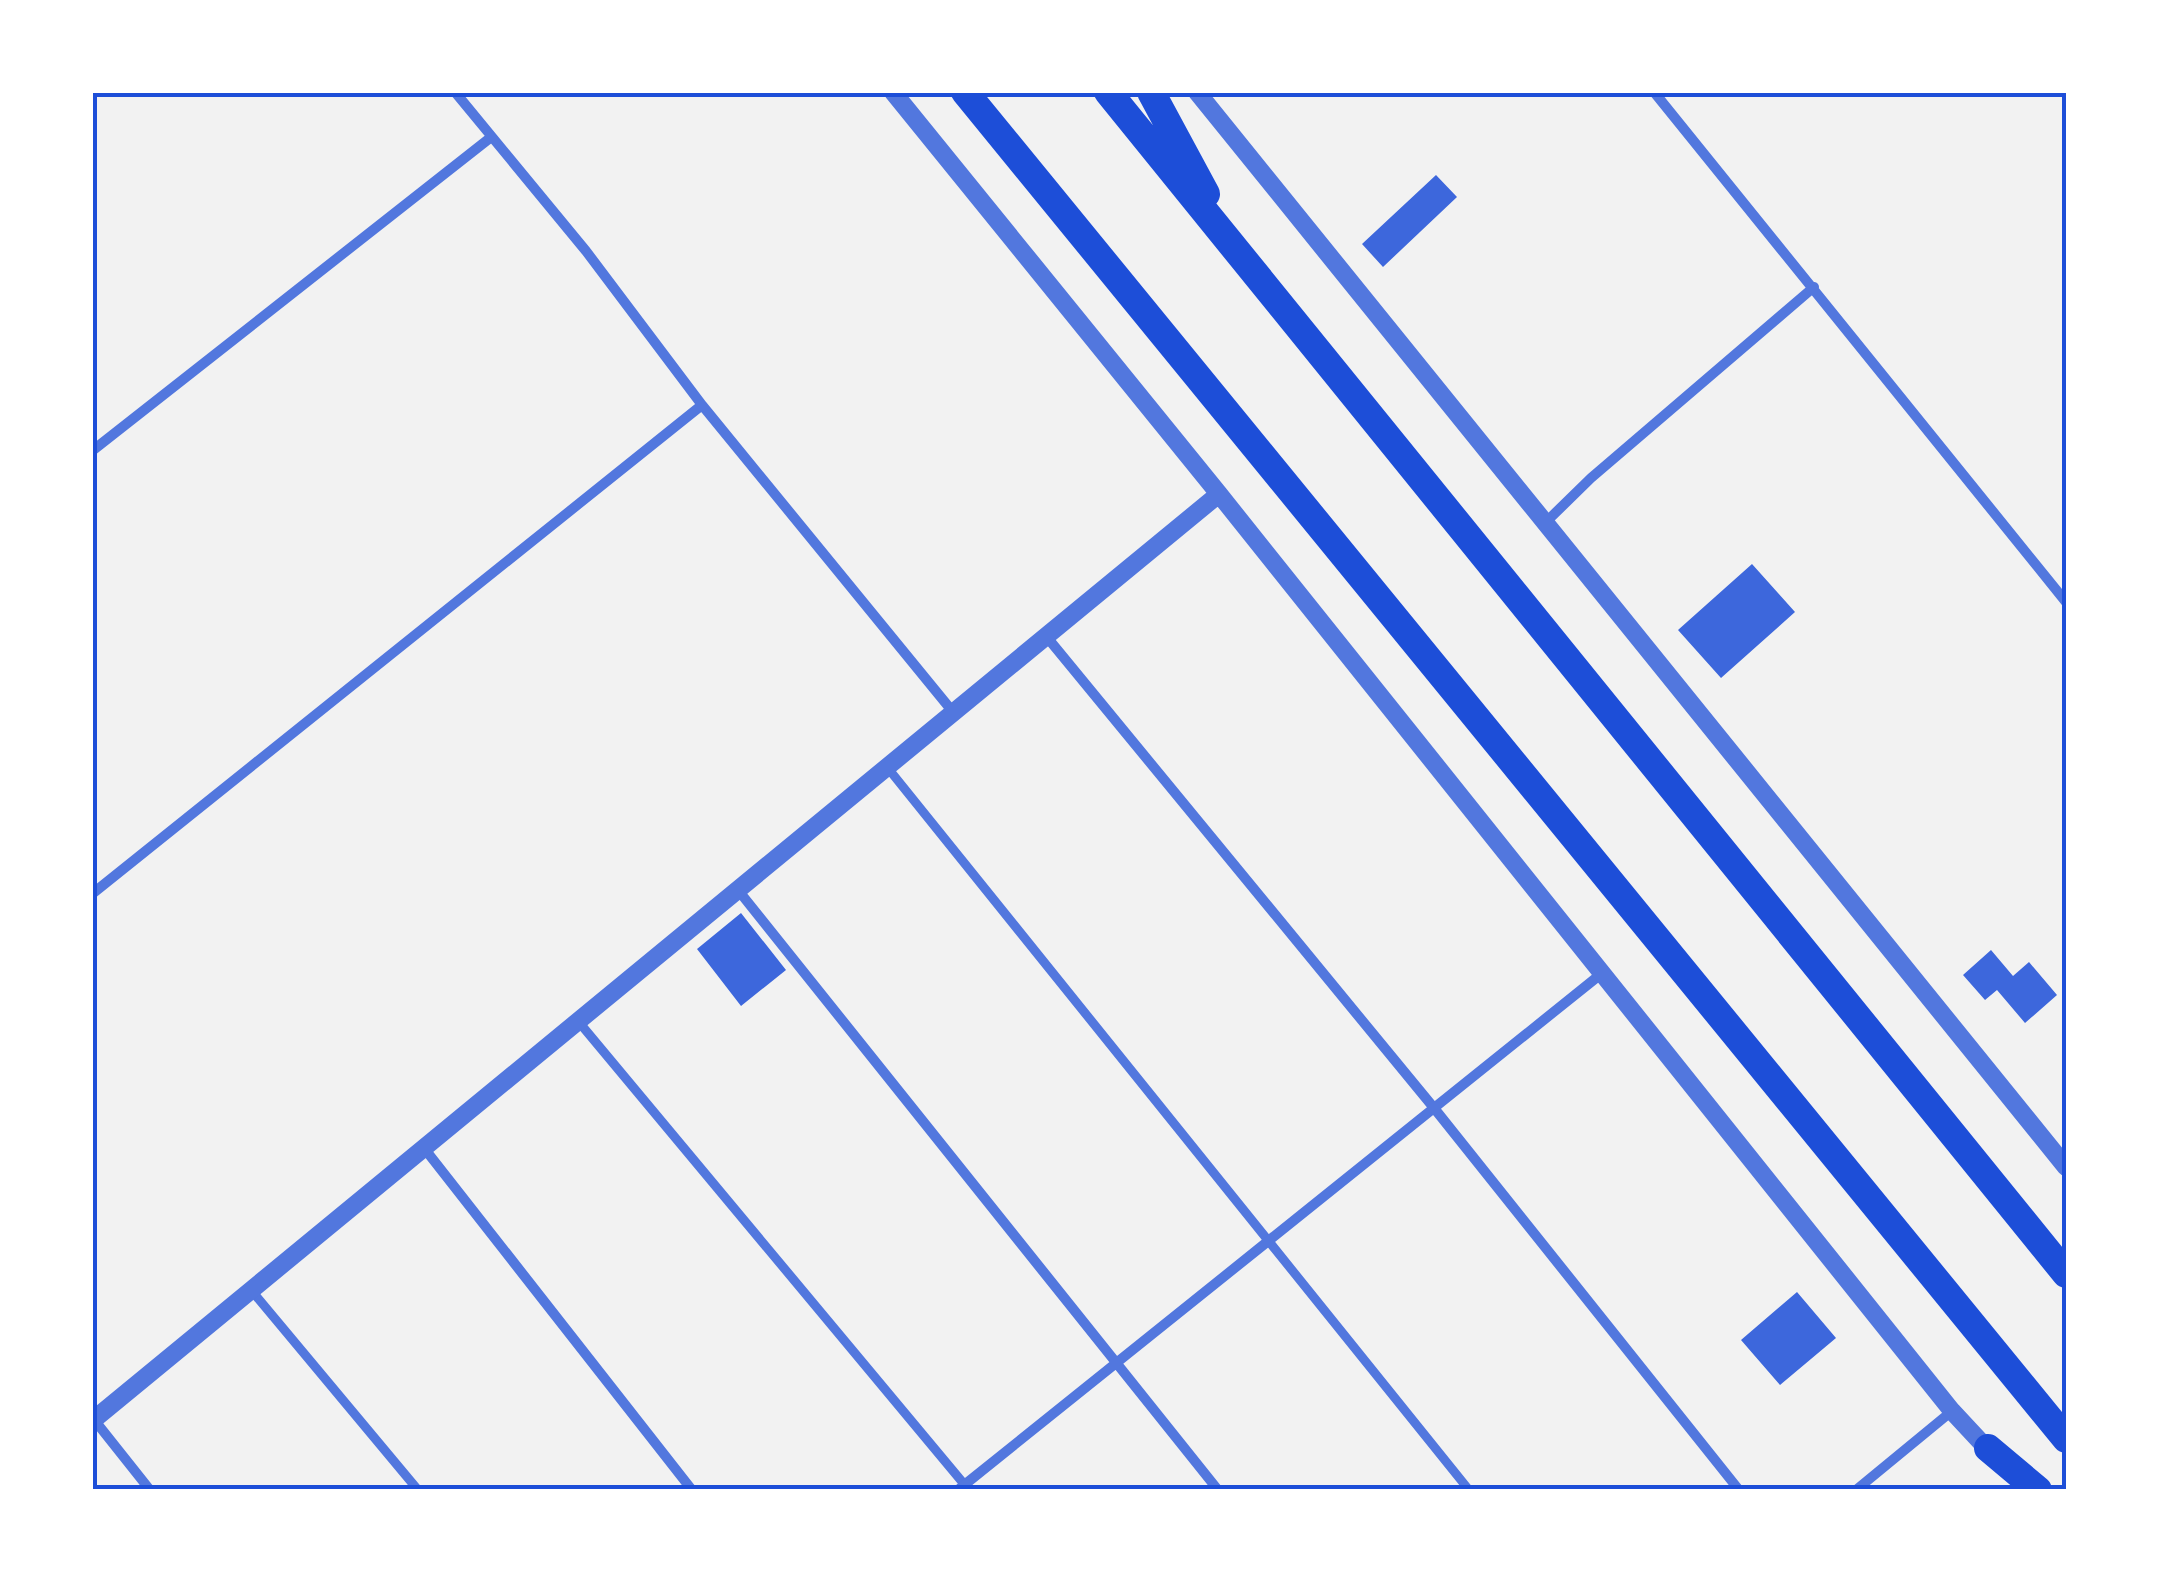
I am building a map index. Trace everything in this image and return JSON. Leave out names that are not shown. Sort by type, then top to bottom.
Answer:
[{"type":"highway","points":[[965,92],[2066,1439]]},
{"type":"highway","points":[[1108,92],[2066,1274]]},
{"type":"highway","points":[[1152,92],[1238,252]]},
{"type":"highway","points":[[1988,1448],[2038,1490]]},
{"type":"street","points":[[455,92],[586,251],[702,405],[953,712]]},
{"type":"street","points":[[894,92],[1952,1412],[1988,1448],[2021,1490]]},
{"type":"street","points":[[1197,92],[2066,1167]]},
{"type":"street","points":[[1654,92],[2066,602]]},
{"type":"street","points":[[92,452],[490,138]]},
{"type":"street","points":[[1546,523],[1592,478],[1814,286]]},
{"type":"street","points":[[92,894],[702,405]]},
{"type":"street","points":[[150,1490],[93,1419],[1219,494]]},
{"type":"street","points":[[1046,636],[1434,1108],[1739,1490]]},
{"type":"street","points":[[887,768],[1469,1490]]},
{"type":"street","points":[[738,890],[1218,1490]]},
{"type":"street","points":[[578,1021],[964,1488],[1601,974]]},
{"type":"street","points":[[424,1148],[692,1490]]},
{"type":"street","points":[[251,1290],[418,1490]]},
{"type":"street","points":[[1856,1490],[1952,1412]]},
{"type":"building","points":[[1436,175],[1457,197],[1383,267],[1362,244]]},
{"type":"building","points":[[1752,564],[1795,612],[1721,678],[1678,630]]},
{"type":"building","points":[[741,913],[786,970],[741,1006],[697,949]]},
{"type":"building","points":[[1991,950],[2013,976],[2029,962],[2057,995],[2025,1023],[1997,990],[1985,1000],[1963,975]]},
{"type":"building","points":[[1797,1292],[1836,1338],[1780,1385],[1741,1340]]}]
